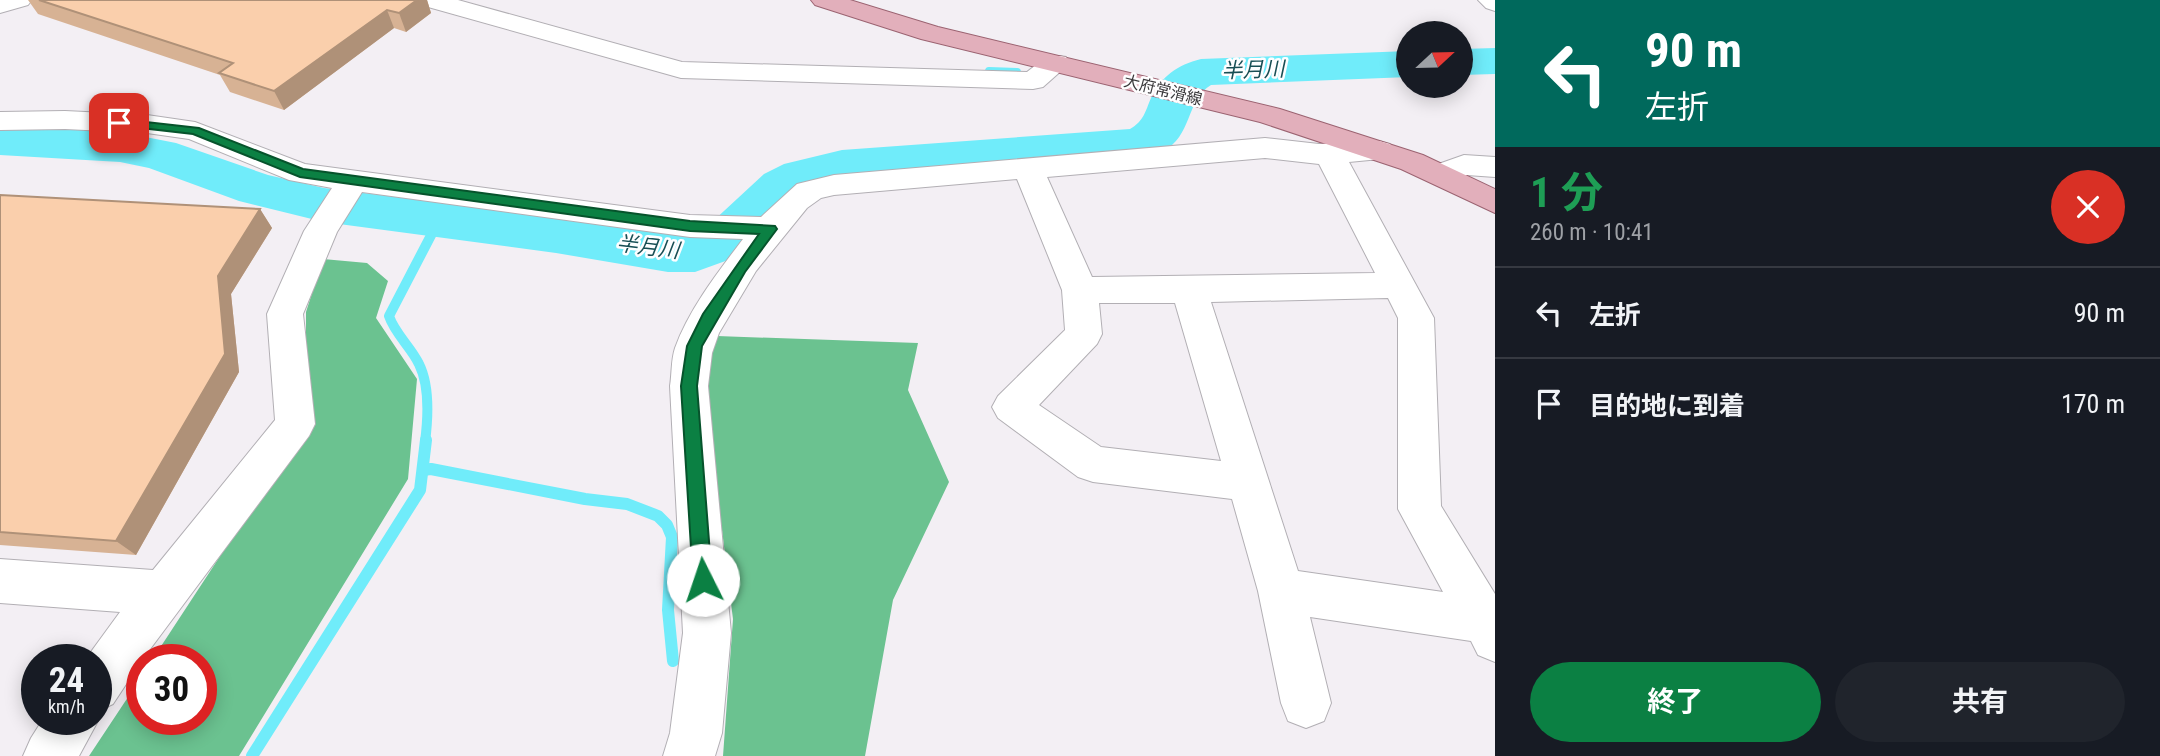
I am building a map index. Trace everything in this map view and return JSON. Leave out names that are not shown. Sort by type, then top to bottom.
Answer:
[{"type":"main road","name":"大府常滑線","points":[[824,0],[930,33],[1270,115],[1441,174],[1495,202]]},
{"type":"street","points":[[0,5],[19,0]]},
{"type":"street","points":[[429,0],[681,70],[1033,81],[1056,63]]},
{"type":"street","points":[[0,121],[133,123],[195,131],[300,173],[348,188],[715,228],[761,229]]},
{"type":"street","points":[[689,756],[696,733],[707,634],[689,386],[695,346],[761,229],[807,191],[834,185],[1265,148],[1329,153],[1379,151]]},
{"type":"street","points":[[1329,153],[1416,318],[1420,509],[1491,626]]},
{"type":"street","points":[[1441,174],[1464,165],[1495,167]]},
{"type":"street","points":[[1028,169],[1080,290],[1084,334],[1012,407],[1093,464],[1248,483]]},
{"type":"street","points":[[112,665],[163,593],[295,424],[285,314],[321,231],[348,188]]},
{"type":"street","points":[[1080,290],[1299,289],[1398,285]]},
{"type":"street","points":[[1189,289],[1281,591],[1306,703]]},
{"type":"street","points":[[0,581],[163,593]]},
{"type":"street","points":[[1281,591],[1491,626]]},
{"type":"street","points":[[49,756],[63,735]]},
{"type":"green space","points":[[323,259],[367,263],[388,281],[376,318],[417,379],[408,479],[239,756],[89,756],[103,735],[112,735],[112,721],[126,700],[126,735],[217,735],[217,644],[162,644],[306,425],[306,312]]},
{"type":"green space","points":[[717,336],[918,343],[908,390],[949,482],[893,600],[865,756],[723,756],[733,619],[703,377]]},
{"type":"building","points":[[39,0],[417,0],[399,13],[387,10],[274,91],[219,73],[233,63]]},
{"type":"building","points":[[0,195],[260,209],[218,276],[225,354],[116,541],[0,532]]},
{"type":"waterway","name":"半月川","points":[[1474,62],[1495,61]]},
{"type":"waterway","name":"半月川","points":[[0,140],[120,147],[159,154],[257,189],[324,205],[556,235],[668,253],[695,253],[730,236],[782,186],[802,175],[842,166],[1122,146],[1149,139],[1158,133],[1180,88],[1188,79],[1201,72],[1396,64]]},
{"type":"waterway","points":[[989,71],[1017,72]]},
{"type":"waterway","points":[[425,442],[427,403],[423,373],[389,316],[439,220]]},
{"type":"waterway","points":[[252,756],[420,490],[426,440]]},
{"type":"waterway","points":[[423,470],[431,469],[585,499],[627,504],[658,516],[667,525],[672,537],[668,610],[673,661]]},
{"type":"route","points":[[119,123],[195,131],[300,173],[690,226],[770,229],[740,268],[695,346],[689,386],[703,580]]}]
